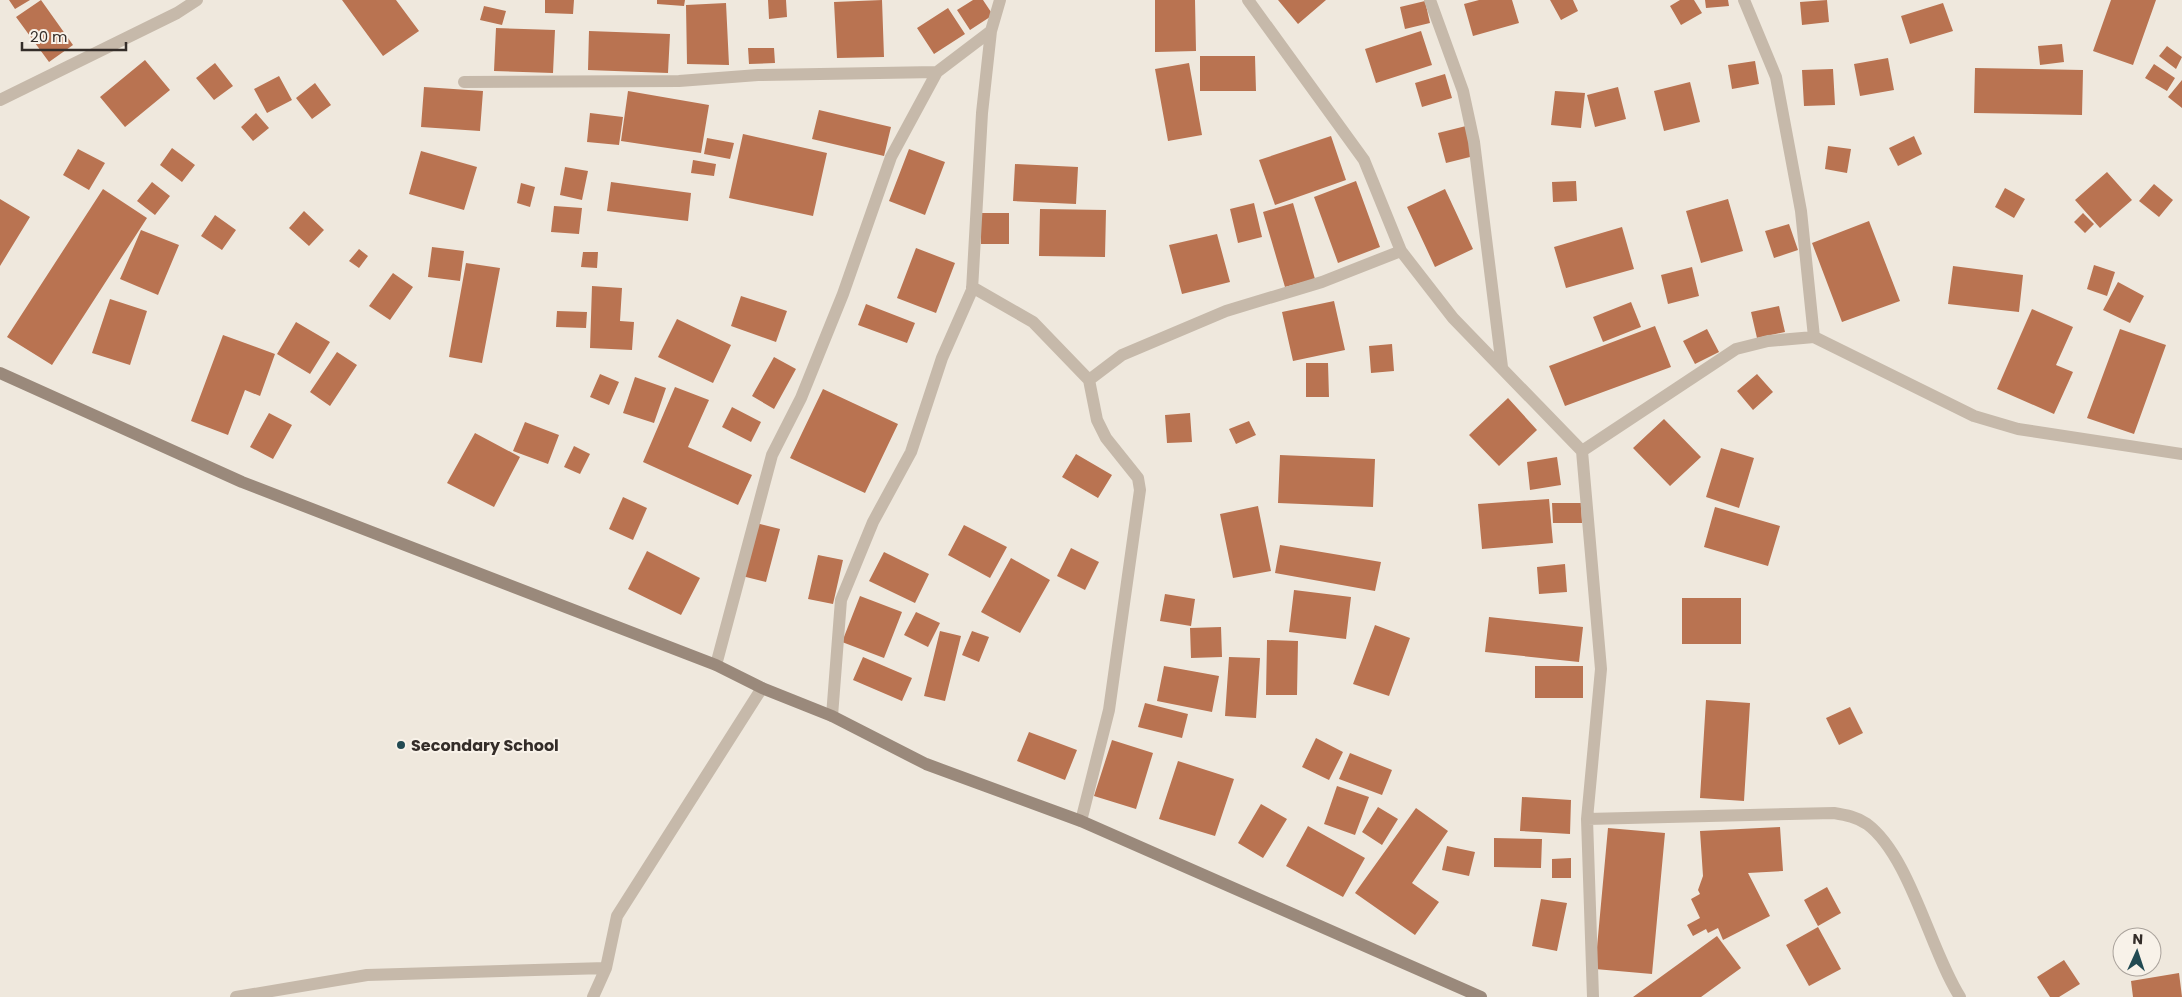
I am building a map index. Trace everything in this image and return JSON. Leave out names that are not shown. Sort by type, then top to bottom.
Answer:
[{"type":"main road","points":[[0,373],[242,482],[716,665],[762,688],[832,716],[926,764],[1080,821],[1481,997]]},
{"type":"street","points":[[0,100],[177,13],[196,0]]},
{"type":"street","points":[[832,716],[842,600],[872,522],[911,452],[942,358],[972,288],[982,113],[991,31],[1000,0]]},
{"type":"street","points":[[1248,0],[1364,160],[1401,250],[1453,318],[1582,451],[1601,669],[1587,819],[1593,997]]},
{"type":"street","points":[[1430,0],[1463,91],[1474,142],[1502,367]]},
{"type":"street","points":[[1744,0],[1776,77],[1801,211],[1814,337]]},
{"type":"street","points":[[716,665],[772,454],[801,398],[843,294],[890,157],[937,72],[991,31]]},
{"type":"street","points":[[464,82],[679,81],[758,75],[937,72]]},
{"type":"street","points":[[1089,380],[1122,355],[1226,311],[1322,282],[1401,250]]},
{"type":"street","points":[[972,288],[1033,322],[1089,380],[1097,420],[1106,438],[1138,478],[1140,503],[1134,524],[1132,557],[1125,589],[1109,710],[1080,821]]},
{"type":"street","points":[[1582,451],[1736,349],[1768,341],[1814,337],[1974,416],[2018,429],[2182,454]]},
{"type":"street","points":[[593,997],[606,968],[617,916],[762,688]]},
{"type":"street","points":[[1587,819],[1826,814],[1852,816],[1867,824],[1894,854],[1960,997]]},
{"type":"street","points":[[236,997],[367,975],[606,968]]},
{"type":"building","points":[[9,0],[30,0],[15,9]]},
{"type":"building","points":[[41,0],[73,45],[49,62],[16,17]]},
{"type":"building","points":[[342,0],[396,0],[419,31],[383,56]]},
{"type":"building","points":[[545,0],[574,0],[573,14],[545,13]]},
{"type":"building","points":[[657,0],[685,0],[684,6],[657,4]]},
{"type":"building","points":[[768,0],[786,0],[787,17],[769,19]]},
{"type":"building","points":[[882,0],[884,57],[837,58],[834,2]]},
{"type":"building","points":[[973,0],[983,0],[993,15],[970,30],[957,10]]},
{"type":"building","points":[[1155,0],[1195,0],[1196,51],[1155,52]]},
{"type":"building","points":[[1278,0],[1326,0],[1298,24]]},
{"type":"building","points":[[1479,0],[1512,0],[1519,23],[1473,36],[1464,4]]},
{"type":"building","points":[[1550,0],[1573,0],[1578,11],[1561,20]]},
{"type":"building","points":[[1680,0],[1694,0],[1702,13],[1681,25],[1670,6]]},
{"type":"building","points":[[1705,0],[1728,0],[1729,6],[1706,8]]},
{"type":"building","points":[[1827,0],[1829,22],[1802,25],[1800,2]]},
{"type":"building","points":[[2111,0],[2156,0],[2133,65],[2093,51]]},
{"type":"building","points":[[1425,1],[1430,23],[1405,29],[1400,7]]},
{"type":"building","points":[[726,3],[729,65],[687,64],[686,5]]},
{"type":"building","points":[[1943,3],[1953,31],[1910,44],[1901,16]]},
{"type":"building","points":[[484,6],[506,11],[502,25],[480,20]]},
{"type":"building","points":[[948,8],[965,34],[934,54],[917,28]]},
{"type":"building","points":[[496,28],[555,30],[553,73],[494,71]]},
{"type":"building","points":[[589,31],[670,34],[668,73],[588,70]]},
{"type":"building","points":[[1421,31],[1432,65],[1376,83],[1365,49]]},
{"type":"building","points":[[2062,44],[2064,62],[2040,65],[2038,46]]},
{"type":"building","points":[[2167,46],[2182,57],[2176,69],[2159,56]]},
{"type":"building","points":[[748,48],[774,48],[775,63],[749,64]]},
{"type":"building","points":[[1200,56],[1255,56],[1256,91],[1200,91]]},
{"type":"building","points":[[1888,58],[1894,90],[1860,96],[1854,64]]},
{"type":"building","points":[[145,60],[170,90],[125,127],[100,97]]},
{"type":"building","points":[[1755,61],[1759,84],[1732,89],[1728,65]]},
{"type":"building","points":[[215,63],[233,86],[214,100],[196,78]]},
{"type":"building","points":[[1189,63],[1202,135],[1168,141],[1155,69]]},
{"type":"building","points":[[2154,64],[2175,78],[2167,91],[2145,78]]},
{"type":"building","points":[[1975,68],[2083,70],[2082,115],[1974,113]]},
{"type":"building","points":[[1833,69],[1835,105],[1804,106],[1802,70]]},
{"type":"building","points":[[1445,74],[1452,98],[1422,107],[1415,83]]},
{"type":"building","points":[[279,76],[292,100],[267,113],[254,89]]},
{"type":"building","points":[[2182,80],[2182,108],[2168,97]]},
{"type":"building","points":[[1690,82],[1700,122],[1664,131],[1654,91]]},
{"type":"building","points":[[315,83],[331,105],[312,119],[296,98]]},
{"type":"building","points":[[424,87],[483,91],[480,131],[421,127]]},
{"type":"building","points":[[1618,87],[1626,119],[1595,127],[1587,95]]},
{"type":"building","points":[[628,91],[709,105],[701,153],[621,141]]},
{"type":"building","points":[[1555,91],[1585,93],[1581,128],[1551,125]]},
{"type":"building","points":[[819,110],[891,127],[884,156],[812,139]]},
{"type":"building","points":[[256,113],[269,128],[253,141],[241,127]]},
{"type":"building","points":[[590,113],[623,117],[619,145],[587,142]]},
{"type":"building","points":[[1466,126],[1474,156],[1446,163],[1438,133]]},
{"type":"building","points":[[743,134],[827,153],[813,216],[729,198]]},
{"type":"building","points":[[1331,136],[1346,180],[1275,205],[1259,160]]},
{"type":"building","points":[[1914,136],[1922,154],[1898,166],[1889,148]]},
{"type":"building","points":[[707,138],[734,143],[730,159],[704,154]]},
{"type":"building","points":[[1828,146],[1851,149],[1847,173],[1825,169]]},
{"type":"building","points":[[172,148],[195,165],[182,182],[160,165]]},
{"type":"building","points":[[78,149],[105,163],[89,190],[63,175]]},
{"type":"building","points":[[909,149],[945,162],[925,215],[889,201]]},
{"type":"building","points":[[421,151],[477,167],[464,210],[409,194]]},
{"type":"building","points":[[693,160],[716,164],[714,176],[691,173]]},
{"type":"building","points":[[1015,164],[1078,167],[1076,204],[1013,201]]},
{"type":"building","points":[[565,167],[588,171],[582,200],[560,195]]},
{"type":"building","points":[[2107,172],[2132,200],[2100,228],[2075,200]]},
{"type":"building","points":[[1356,181],[1380,247],[1338,263],[1314,197]]},
{"type":"building","points":[[1576,181],[1577,201],[1553,202],[1552,182]]},
{"type":"building","points":[[152,182],[170,196],[155,215],[137,201]]},
{"type":"building","points":[[611,182],[691,193],[688,221],[607,211]]},
{"type":"building","points":[[521,183],[535,187],[530,207],[517,203]]},
{"type":"building","points":[[2154,184],[2173,200],[2159,217],[2139,201]]},
{"type":"building","points":[[2005,188],[2025,199],[2014,218],[1995,207]]},
{"type":"building","points":[[103,189],[147,218],[52,365],[7,337]]},
{"type":"building","points":[[1445,189],[1473,249],[1435,267],[1407,207]]},
{"type":"building","points":[[0,199],[30,217],[0,266]]},
{"type":"building","points":[[1728,199],[1743,251],[1701,263],[1686,211]]},
{"type":"building","points":[[1254,203],[1262,237],[1238,243],[1230,209]]},
{"type":"building","points":[[1293,203],[1315,279],[1285,287],[1263,212]]},
{"type":"building","points":[[554,206],[582,208],[579,234],[551,232]]},
{"type":"building","points":[[1040,209],[1106,210],[1105,257],[1039,256]]},
{"type":"building","points":[[304,211],[324,230],[309,246],[289,228]]},
{"type":"building","points":[[981,213],[1009,213],[1009,244],[981,244]]},
{"type":"building","points":[[2083,213],[2094,224],[2085,233],[2074,222]]},
{"type":"building","points":[[215,215],[236,230],[222,250],[201,236]]},
{"type":"building","points":[[1869,221],[1900,301],[1842,322],[1812,243]]},
{"type":"building","points":[[1789,224],[1798,250],[1774,258],[1765,231]]},
{"type":"building","points":[[1622,227],[1634,269],[1566,288],[1554,247]]},
{"type":"building","points":[[141,230],[179,245],[158,295],[120,279]]},
{"type":"building","points":[[1217,234],[1230,282],[1182,294],[1169,245]]},
{"type":"building","points":[[432,247],[464,251],[460,281],[428,277]]},
{"type":"building","points":[[916,248],[955,263],[936,313],[897,298]]},
{"type":"building","points":[[359,249],[368,256],[359,268],[349,261]]},
{"type":"building","points":[[583,252],[598,252],[597,268],[581,267]]},
{"type":"building","points":[[466,263],[500,268],[482,363],[449,357]]},
{"type":"building","points":[[2094,265],[2115,272],[2107,296],[2087,289]]},
{"type":"building","points":[[1953,266],[2023,275],[2019,312],[1948,304]]},
{"type":"building","points":[[1692,267],[1699,296],[1668,304],[1661,275]]},
{"type":"building","points":[[393,273],[413,287],[390,320],[369,306]]},
{"type":"building","points":[[2118,282],[2144,296],[2130,323],[2103,310]]},
{"type":"building","points":[[592,286],[622,288],[620,321],[634,322],[632,350],[590,348]]},
{"type":"building","points":[[741,296],[787,311],[776,342],[731,326]]},
{"type":"building","points":[[110,299],[147,311],[130,365],[92,353]]},
{"type":"building","points":[[1334,301],[1345,350],[1293,361],[1282,312]]},
{"type":"building","points":[[1631,302],[1641,327],[1603,342],[1593,317]]},
{"type":"building","points":[[866,304],[915,323],[907,343],[858,325]]},
{"type":"building","points":[[1779,306],[1785,332],[1757,338],[1751,312]]},
{"type":"building","points":[[2032,309],[2073,327],[2056,365],[2073,372],[2054,414],[1997,389]]},
{"type":"building","points":[[557,311],[587,312],[586,328],[556,327]]},
{"type":"building","points":[[677,319],[731,345],[713,383],[658,357]]},
{"type":"building","points":[[296,322],[330,342],[310,374],[277,354]]},
{"type":"building","points":[[1655,326],[1671,367],[1565,406],[1549,366]]},
{"type":"building","points":[[1707,329],[1719,352],[1695,364],[1683,341]]},
{"type":"building","points":[[2120,329],[2166,345],[2134,434],[2087,418]]},
{"type":"building","points":[[223,335],[275,354],[260,396],[245,390],[228,435],[191,421]]},
{"type":"building","points":[[1392,344],[1394,371],[1371,373],[1369,346]]},
{"type":"building","points":[[337,352],[357,365],[330,406],[310,392]]},
{"type":"building","points":[[774,357],[796,369],[774,409],[752,396]]},
{"type":"building","points":[[1306,363],[1328,363],[1329,397],[1306,397]]},
{"type":"building","points":[[600,374],[619,382],[609,405],[590,397]]},
{"type":"building","points":[[1757,374],[1773,392],[1753,410],[1737,391]]},
{"type":"building","points":[[635,377],[666,388],[654,423],[623,413]]},
{"type":"building","points":[[675,387],[709,400],[688,447],[752,475],[738,505],[643,462]]},
{"type":"building","points":[[823,389],[898,424],[865,493],[790,458]]},
{"type":"building","points":[[1508,398],[1537,430],[1499,466],[1469,435]]},
{"type":"building","points":[[732,407],[761,422],[751,442],[722,427]]},
{"type":"building","points":[[269,413],[292,425],[273,459],[250,447]]},
{"type":"building","points":[[1190,413],[1192,442],[1167,443],[1165,415]]},
{"type":"building","points":[[1664,419],[1701,457],[1670,486],[1633,448]]},
{"type":"building","points":[[1249,421],[1256,435],[1236,444],[1229,429]]},
{"type":"building","points":[[525,422],[559,435],[548,464],[513,451]]},
{"type":"building","points":[[475,433],[520,457],[494,507],[447,483]]},
{"type":"building","points":[[574,446],[590,454],[580,474],[564,467]]},
{"type":"building","points":[[1721,448],[1754,458],[1739,508],[1706,497]]},
{"type":"building","points":[[1076,454],[1112,475],[1098,498],[1062,477]]},
{"type":"building","points":[[1280,455],[1375,459],[1373,507],[1278,503]]},
{"type":"building","points":[[1557,457],[1561,485],[1530,490],[1527,462]]},
{"type":"building","points":[[623,497],[647,508],[633,540],[609,529]]},
{"type":"building","points":[[1549,499],[1553,543],[1482,549],[1478,504]]},
{"type":"building","points":[[1552,503],[1581,503],[1582,523],[1553,523]]},
{"type":"building","points":[[1258,506],[1271,571],[1233,578],[1220,514]]},
{"type":"building","points":[[1715,507],[1780,526],[1768,566],[1704,547]]},
{"type":"building","points":[[756,523],[780,529],[766,582],[742,576]]},
{"type":"building","points":[[964,525],[1007,547],[990,578],[948,555]]},
{"type":"building","points":[[1280,545],[1381,562],[1375,591],[1275,573]]},
{"type":"building","points":[[1071,548],[1099,562],[1085,590],[1057,576]]},
{"type":"building","points":[[647,551],[700,578],[681,615],[628,589]]},
{"type":"building","points":[[884,552],[929,574],[915,603],[869,581]]},
{"type":"building","points":[[818,555],[843,560],[833,604],[808,599]]},
{"type":"building","points":[[1011,558],[1050,580],[1020,633],[981,612]]},
{"type":"building","points":[[1565,564],[1567,592],[1539,594],[1537,567]]},
{"type":"building","points":[[1294,590],[1351,597],[1346,639],[1289,632]]},
{"type":"building","points":[[1165,594],[1195,599],[1191,626],[1160,621]]},
{"type":"building","points":[[860,596],[902,612],[884,658],[842,642]]},
{"type":"building","points":[[1682,598],[1741,598],[1741,644],[1682,644]]},
{"type":"building","points":[[916,612],[940,623],[928,647],[904,635]]},
{"type":"building","points":[[1489,617],[1583,627],[1579,662],[1485,652]]},
{"type":"building","points":[[1375,625],[1410,638],[1389,696],[1353,684]]},
{"type":"building","points":[[1221,627],[1222,657],[1191,658],[1190,628]]},
{"type":"building","points":[[940,631],[961,636],[945,701],[924,696]]},
{"type":"building","points":[[972,631],[989,637],[979,662],[962,655]]},
{"type":"building","points":[[1267,640],[1298,641],[1297,695],[1266,695]]},
{"type":"building","points":[[863,657],[912,678],[902,701],[853,680]]},
{"type":"building","points":[[1229,657],[1260,658],[1256,718],[1225,716]]},
{"type":"building","points":[[1164,666],[1219,676],[1212,712],[1157,701]]},
{"type":"building","points":[[1535,666],[1583,666],[1583,698],[1535,698]]},
{"type":"building","points":[[1706,700],[1750,703],[1744,801],[1700,798]]},
{"type":"building","points":[[1145,703],[1188,714],[1182,738],[1138,727]]},
{"type":"building","points":[[1850,707],[1863,733],[1839,745],[1826,718]]},
{"type":"building","points":[[1029,732],[1077,750],[1065,780],[1017,761]]},
{"type":"building","points":[[1316,738],[1343,752],[1329,780],[1302,767]]},
{"type":"building","points":[[1112,740],[1153,753],[1136,809],[1094,796]]},
{"type":"building","points":[[1350,753],[1392,770],[1382,795],[1339,779]]},
{"type":"building","points":[[1178,761],[1234,779],[1215,836],[1159,819]]},
{"type":"building","points":[[1337,786],[1369,797],[1355,835],[1324,824]]},
{"type":"building","points":[[1522,797],[1571,800],[1570,834],[1520,831]]},
{"type":"building","points":[[1261,804],[1287,819],[1263,858],[1238,843]]},
{"type":"building","points":[[1378,807],[1398,819],[1382,845],[1362,832]]},
{"type":"building","points":[[1416,808],[1448,831],[1412,883],[1439,902],[1415,935],[1355,893]]},
{"type":"building","points":[[1308,826],[1365,858],[1343,897],[1286,866]]},
{"type":"building","points":[[1780,827],[1783,871],[1748,873],[1770,916],[1723,940],[1718,928],[1708,933],[1706,929],[1693,936],[1687,925],[1700,918],[1691,899],[1700,894],[1698,890],[1703,876],[1700,831]]},
{"type":"building","points":[[1608,828],[1665,833],[1652,974],[1595,969]]},
{"type":"building","points":[[1494,838],[1542,839],[1541,868],[1494,867]]},
{"type":"building","points":[[1447,846],[1475,852],[1469,876],[1442,870]]},
{"type":"building","points":[[1571,858],[1571,878],[1552,878],[1552,859]]},
{"type":"building","points":[[1827,887],[1841,913],[1818,926],[1804,900]]},
{"type":"building","points":[[1541,899],[1567,903],[1557,951],[1532,946]]},
{"type":"building","points":[[1818,927],[1841,969],[1809,986],[1786,945]]},
{"type":"building","points":[[1717,936],[1741,968],[1701,997],[1633,997]]},
{"type":"building","points":[[2064,960],[2080,984],[2059,997],[2050,997],[2037,977]]},
{"type":"building","points":[[2179,973],[2182,997],[2133,997],[2131,981]]},
{"type":"place","name":"Secondary School","points":[[401,745]]}]
